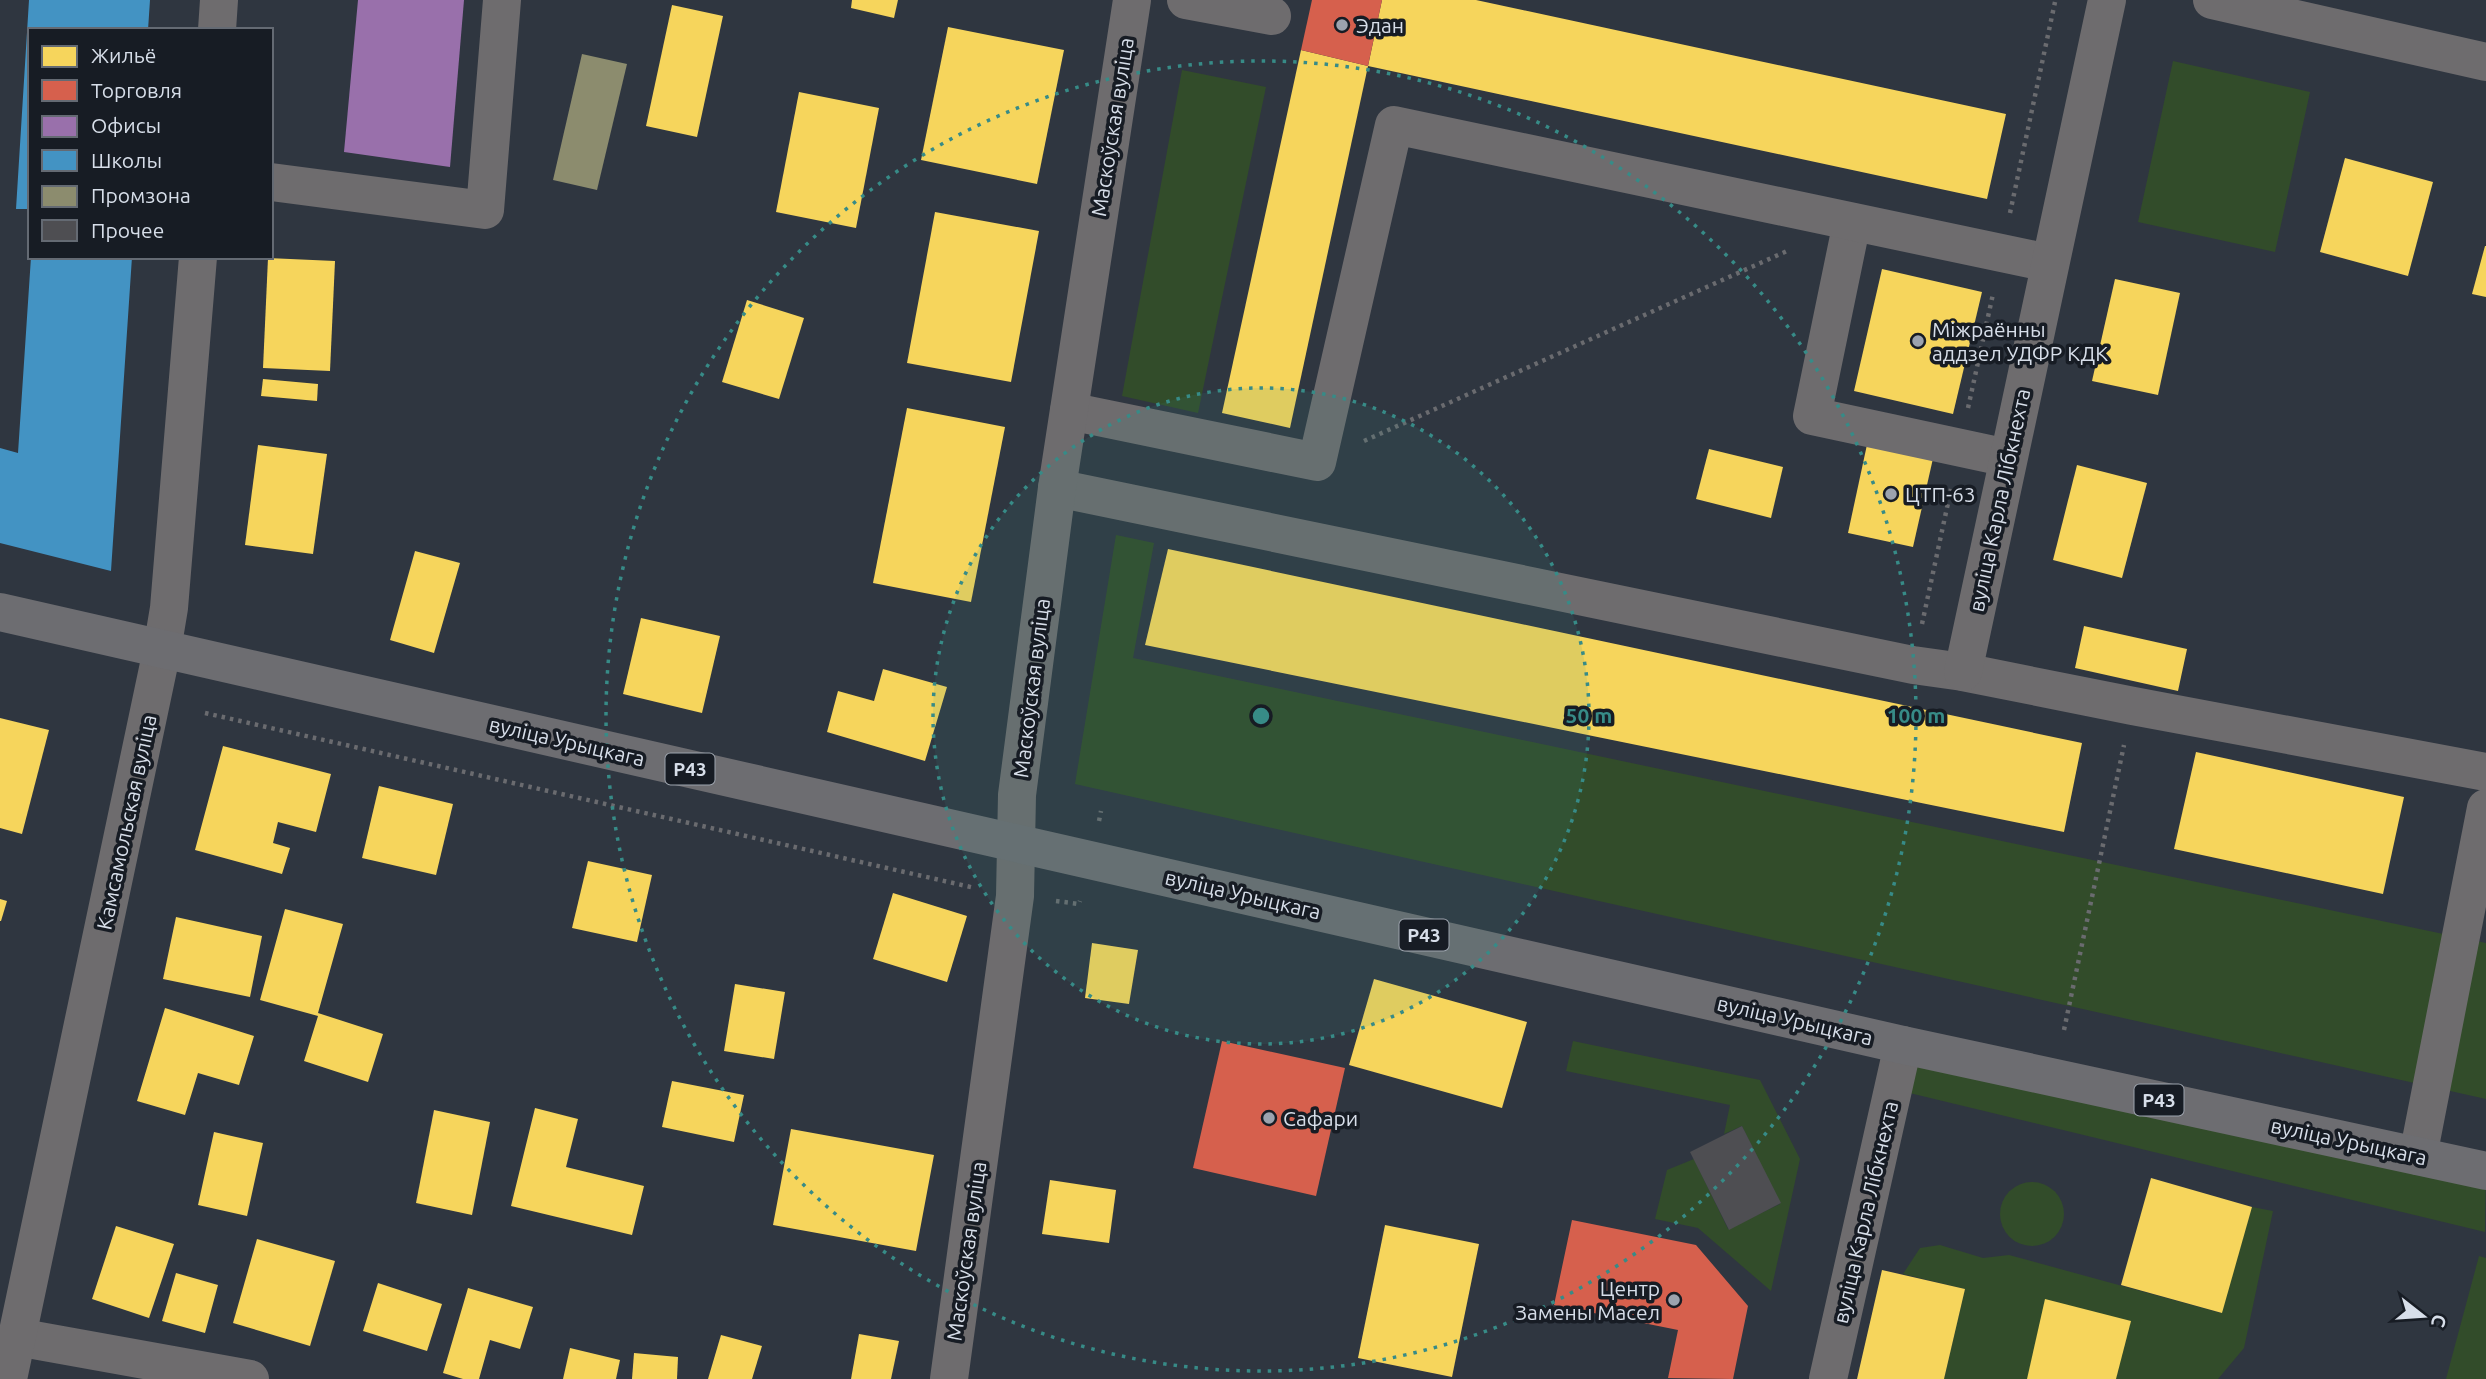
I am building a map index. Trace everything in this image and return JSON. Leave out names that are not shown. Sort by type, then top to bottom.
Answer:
[{"type":"main road","name":"вуліца Урыцкага","points":[[0,612],[1903,1045],[2486,1171]]},
{"type":"street","points":[[217,28],[219,0]]},
{"type":"street","points":[[273,182],[485,210],[502,0]]},
{"type":"street","name":"Маскоўская вуліца","points":[[949,1379],[1014,896],[1017,795],[1057,488],[1132,0]]},
{"type":"street","points":[[1186,0],[1272,16]]},
{"type":"street","name":"вуліца Карла Лібкнехта","points":[[1963,672],[2107,0]]},
{"type":"street","points":[[2211,0],[2486,62]]},
{"type":"street","points":[[1069,411],[1317,462],[1394,125],[2049,263]]},
{"type":"street","points":[[1852,222],[1812,416],[2008,458]]},
{"type":"street","name":"Камсамольская вуліца","points":[[8,1379],[17,1337],[13,1293],[162,650],[169,608],[198,259]]},
{"type":"street","points":[[1057,488],[1913,665],[1963,672],[2486,772]]},
{"type":"street","points":[[2418,1156],[2486,808]]},
{"type":"street","name":"вуліца Карла Лібкнехта","points":[[1828,1379],[1903,1045]]},
{"type":"street","points":[[17,1337],[250,1379]]},
{"type":"path","points":[[1913,665],[2055,2]]},
{"type":"path","points":[[1317,462],[1788,251]]},
{"type":"path","points":[[2064,1030],[2133,706]]},
{"type":"path","points":[[205,712],[1014,896],[1079,904],[1101,811]]},
{"type":"green space","points":[[2173,61],[2310,92],[2275,252],[2138,222]]},
{"type":"green space","points":[[1182,70],[1266,87],[1198,413],[1122,396]]},
{"type":"green space","points":[[1116,535],[1154,543],[1133,658],[2486,943],[2486,1099],[1075,784]]},
{"type":"green space","points":[[1573,1041],[1760,1080],[1800,1159],[1771,1291],[1698,1228],[1655,1219],[1667,1170],[1694,1159],[1728,1229],[1780,1204],[1742,1126],[1724,1134],[1730,1105],[1566,1071]]},
{"type":"green space","points":[[1903,1045],[2486,1171],[2485,1232],[1893,1089]]},
{"type":"green space","points":[[2032,1182],[2044,1184],[2055,1191],[2062,1202],[2062,1226],[2055,1237],[2044,1244],[2032,1246],[2020,1244],[2009,1237],[2002,1226],[2000,1214],[2002,1202],[2009,1191],[2020,1184]]},
{"type":"green space","points":[[2252,1207],[2273,1211],[2244,1348],[2218,1379],[1944,1379],[1965,1289],[1903,1274],[1920,1248],[1940,1245],[1983,1258],[2009,1255],[2221,1313]]},
{"type":"green space","points":[[2479,1256],[2486,1258],[2486,1379],[2446,1379]]},
{"type":"building: Жильё","points":[[852,0],[898,0],[894,18],[851,8]]},
{"type":"building: Жильё","points":[[1382,0],[1476,0],[2006,114],[1987,199],[1368,66]]},
{"type":"building: Жильё","points":[[672,5],[723,16],[697,137],[646,126]]},
{"type":"building: Жильё","points":[[948,27],[1064,50],[1037,184],[921,160]]},
{"type":"building: Жильё","points":[[1301,50],[1368,66],[1290,428],[1222,413]]},
{"type":"building: Жильё","points":[[799,92],[879,108],[856,228],[776,212]]},
{"type":"building: Жильё","points":[[2345,158],[2433,182],[2408,276],[2320,252]]},
{"type":"building: Жильё","points":[[935,212],[1039,231],[1011,382],[907,363]]},
{"type":"building: Жильё","points":[[2486,246],[2486,297],[2472,294]]},
{"type":"building: Жильё","points":[[268,259],[335,261],[330,371],[263,368]]},
{"type":"building: Жильё","name":"Міжраённы аддзел УДФР КДК","points":[[1882,269],[1982,292],[1953,414],[1854,391]]},
{"type":"building: Жильё","points":[[2115,279],[2180,293],[2158,395],[2092,381]]},
{"type":"building: Жильё","points":[[747,300],[804,318],[779,399],[722,382]]},
{"type":"building: Жильё","points":[[263,379],[318,384],[317,401],[261,396]]},
{"type":"building: Жильё","points":[[907,408],[1005,427],[971,602],[873,583]]},
{"type":"building: Жильё","name":"ЦТП-63","points":[[1868,440],[1934,454],[1913,547],[1848,533]]},
{"type":"building: Жильё","points":[[258,445],[327,454],[313,554],[245,545]]},
{"type":"building: Жильё","points":[[1709,449],[1783,467],[1771,518],[1696,499]]},
{"type":"building: Жильё","points":[[2077,465],[2147,483],[2122,578],[2053,560]]},
{"type":"building: Жильё","points":[[1168,549],[2082,743],[2064,832],[1145,645]]},
{"type":"building: Жильё","points":[[415,551],[460,563],[434,653],[390,640]]},
{"type":"building: Жильё","points":[[641,618],[720,636],[702,713],[623,694]]},
{"type":"building: Жильё","points":[[2084,626],[2187,649],[2178,691],[2075,668]]},
{"type":"building: Жильё","points":[[883,669],[947,687],[925,761],[827,732],[838,691],[874,701]]},
{"type":"building: Жильё","points":[[0,718],[49,730],[22,834],[0,828]]},
{"type":"building: Жильё","points":[[223,746],[331,774],[316,832],[278,822],[273,843],[290,848],[282,874],[195,850]]},
{"type":"building: Жильё","points":[[2196,752],[2404,797],[2383,894],[2174,849]]},
{"type":"building: Жильё","points":[[379,786],[453,804],[436,875],[362,858]]},
{"type":"building: Жильё","points":[[588,861],[652,875],[637,942],[572,928]]},
{"type":"building: Жильё","points":[[893,893],[967,916],[947,982],[873,959]]},
{"type":"building: Жильё","points":[[0,899],[7,901],[1,921],[0,921]]},
{"type":"building: Жильё","points":[[285,909],[343,924],[318,1013],[383,1034],[368,1082],[304,1061],[318,1016],[260,1000]]},
{"type":"building: Жильё","points":[[176,917],[262,936],[250,997],[163,979]]},
{"type":"building: Жильё","points":[[1092,943],[1138,950],[1129,1004],[1085,998]]},
{"type":"building: Жильё","points":[[1374,979],[1527,1022],[1502,1108],[1349,1065]]},
{"type":"building: Жильё","points":[[735,984],[785,992],[774,1059],[724,1051]]},
{"type":"building: Жильё","points":[[165,1008],[254,1036],[239,1085],[198,1073],[185,1115],[137,1101]]},
{"type":"building: Жильё","points":[[672,1081],[744,1095],[734,1142],[662,1127]]},
{"type":"building: Жильё","points":[[535,1108],[578,1119],[566,1167],[644,1186],[632,1235],[511,1206]]},
{"type":"building: Жильё","points":[[434,1110],[490,1122],[472,1215],[416,1203]]},
{"type":"building: Жильё","points":[[791,1129],[934,1155],[916,1251],[773,1225]]},
{"type":"building: Жильё","points":[[214,1132],[263,1143],[247,1216],[198,1205]]},
{"type":"building: Жильё","points":[[2151,1178],[2252,1207],[2222,1313],[2121,1285]]},
{"type":"building: Жильё","points":[[1050,1180],[1116,1190],[1109,1243],[1042,1234]]},
{"type":"building: Жильё","points":[[1385,1225],[1479,1244],[1452,1377],[1358,1358]]},
{"type":"building: Жильё","points":[[116,1226],[174,1244],[149,1318],[92,1299]]},
{"type":"building: Жильё","points":[[257,1239],[335,1261],[310,1346],[233,1323]]},
{"type":"building: Жильё","points":[[1882,1270],[1965,1289],[1944,1379],[1857,1379]]},
{"type":"building: Жильё","points":[[176,1273],[218,1285],[205,1333],[162,1321]]},
{"type":"building: Жильё","points":[[378,1283],[442,1304],[427,1351],[363,1331]]},
{"type":"building: Жильё","points":[[468,1288],[533,1307],[520,1349],[490,1340],[479,1379],[463,1379],[443,1373]]},
{"type":"building: Жильё","points":[[2045,1299],[2131,1321],[2116,1379],[2027,1379]]},
{"type":"building: Жильё","points":[[859,1334],[899,1341],[891,1379],[851,1379]]},
{"type":"building: Жильё","points":[[721,1335],[762,1346],[752,1379],[708,1379]]},
{"type":"building: Жильё","points":[[570,1348],[620,1360],[616,1379],[563,1379]]},
{"type":"building: Жильё","points":[[634,1353],[678,1357],[677,1379],[632,1379]]},
{"type":"building: Торговля","name":"Эдан","points":[[1312,0],[1382,0],[1368,66],[1301,50]]},
{"type":"building: Торговля","name":"Сафари","points":[[1222,1041],[1345,1068],[1316,1196],[1193,1168]]},
{"type":"building: Торговля","points":[[1572,1220],[1696,1245],[1748,1306],[1733,1379],[1668,1378],[1678,1330],[1554,1305]]},
{"type":"building: Офисы","points":[[358,0],[464,0],[450,167],[344,152]]},
{"type":"building: Школы","points":[[29,0],[150,0],[148,28],[28,28],[28,209],[16,209]]},
{"type":"building: Школы","points":[[31,259],[132,259],[111,571],[0,543],[0,448],[18,453]]},
{"type":"building: Промзона","points":[[582,54],[627,64],[597,190],[553,180]]},
{"type":"building: Прочее","points":[[1742,1126],[1781,1203],[1729,1230],[1690,1152]]},
{"type":"place","name":"Эдан","points":[[1342,25]]},
{"type":"place","name":"Міжраённы аддзел УДФР КДК","points":[[1918,341]]},
{"type":"place","name":"ЦТП-63","points":[[1891,494]]},
{"type":"place","name":"Сафари","points":[[1269,1118]]},
{"type":"place","name":"Центр Замены Масел","points":[[1674,1300]]}]
